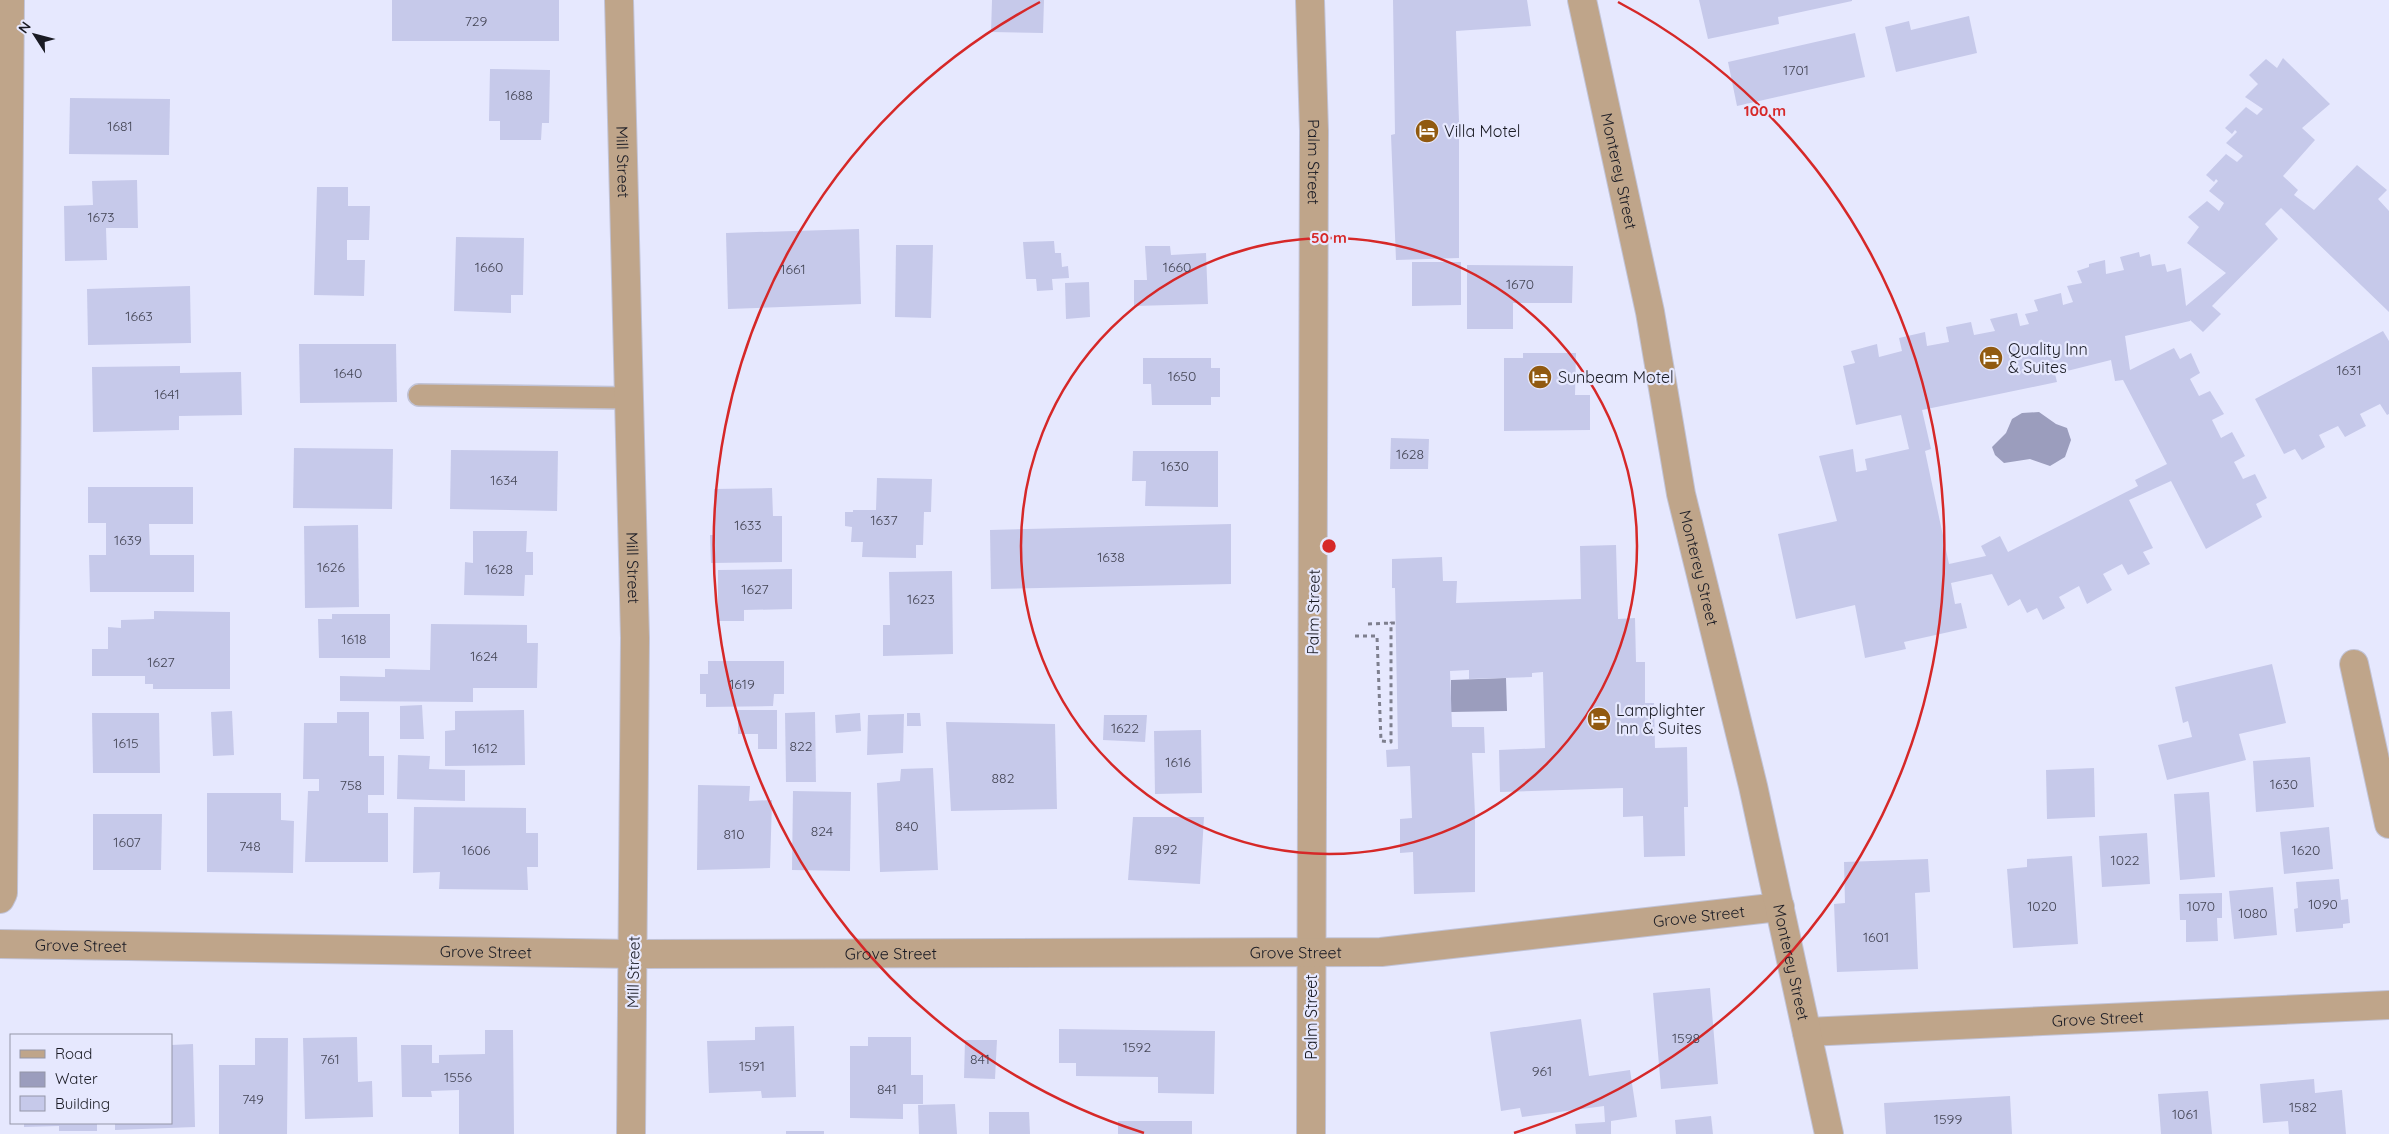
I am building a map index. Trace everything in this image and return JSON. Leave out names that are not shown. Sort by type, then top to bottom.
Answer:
[{"type":"street","points":[[0,899],[3,893],[10,0]]},
{"type":"street","name":"Mill Street","points":[[619,0],[634,638],[634,954],[631,1134]]},
{"type":"street","name":"Palm Street","points":[[1310,0],[1314,131],[1311,1134]]},
{"type":"street","name":"Monterey Street","points":[[1582,0],[1650,312],[1681,494],[1753,786],[1829,1134]]},
{"type":"street","points":[[2354,664],[2389,824]]},
{"type":"street","name":"Grove Street","points":[[0,944],[634,954],[1381,952],[1780,907]]},
{"type":"street","name":"Grove Street","points":[[1807,1032],[2389,1005]]},
{"type":"lane","points":[[419,395],[629,398]]},
{"type":"path","points":[[1355,636],[1377,636],[1381,741],[1391,742],[1391,623]]},
{"type":"path","points":[[1368,624],[1396,623]]},
{"type":"water","points":[[2039,412],[2056,424],[2067,428],[2071,440],[2065,457],[2050,466],[2030,459],[2004,463],[1995,455],[1992,447],[2006,433],[2012,419],[2022,413]]},
{"type":"water","points":[[1506,678],[1507,711],[1451,712],[1451,680]]},
{"type":"building","points":[[392,0],[559,0],[559,41],[392,41]]},
{"type":"building","points":[[992,0],[1044,0],[1043,33],[991,32]]},
{"type":"building","name":"Villa Motel","points":[[1393,0],[1527,0],[1531,26],[1456,31],[1459,122],[1459,258],[1396,260],[1391,135],[1395,134]]},
{"type":"building","points":[[1699,0],[1852,1],[1778,17],[1779,24],[1708,39]]},
{"type":"building","points":[[1969,16],[1977,53],[1896,72],[1885,27],[1909,21],[1911,30]]},
{"type":"building","points":[[1855,33],[1865,77],[1737,106],[1728,62]]},
{"type":"building","name":"Quality Inn & Suites","points":[[2283,58],[2330,104],[2302,128],[2315,140],[2283,176],[2298,190],[2294,195],[2314,210],[2357,165],[2387,190],[2378,199],[2389,211],[2389,312],[2281,208],[2265,224],[2278,239],[2212,306],[2221,314],[2203,332],[2190,320],[2125,336],[2130,370],[2174,348],[2180,359],[2191,353],[2200,373],[2190,379],[2199,396],[2210,391],[2224,414],[2212,420],[2221,438],[2232,432],[2245,456],[2234,462],[2243,479],[2255,474],[2267,498],[2256,504],[2262,517],[2206,549],[2171,481],[2129,500],[2153,548],[2143,552],[2150,564],[2128,575],[2122,564],[2103,574],[2112,590],[2087,604],[2079,586],[2059,597],[2065,608],[2043,620],[2037,608],[2027,613],[2020,599],[2008,606],[1992,574],[1951,583],[1955,604],[1961,603],[1967,628],[1904,642],[1906,649],[1865,658],[1855,605],[1796,619],[1778,534],[1837,521],[1819,456],[1853,449],[1856,472],[1867,470],[1865,459],[1909,449],[1901,415],[1856,425],[1843,366],[1855,363],[1851,351],[1877,344],[1879,357],[1902,351],[1899,338],[1925,332],[1927,346],[1949,342],[1946,327],[1971,322],[1974,335],[1995,331],[1990,319],[2017,313],[2020,326],[2029,324],[2025,314],[2038,311],[2034,300],[2061,293],[2063,305],[2073,302],[2067,286],[2082,283],[2077,271],[2089,267],[2089,264],[2105,260],[2106,274],[2124,270],[2120,257],[2139,252],[2140,257],[2150,254],[2152,266],[2165,264],[2167,272],[2181,268],[2186,306],[2226,273],[2187,243],[2199,227],[2188,217],[2207,201],[2219,211],[2224,203],[2209,191],[2218,181],[2216,179],[2214,182],[2206,175],[2226,154],[2237,162],[2243,156],[2226,143],[2237,132],[2235,130],[2232,134],[2225,128],[2246,107],[2257,115],[2263,109],[2245,97],[2258,84],[2249,75],[2266,59],[2277,68]],"holes":[[[2111,360],[2115,381],[2123,380],[2167,464],[2135,480],[2138,486],[2008,552],[2000,536],[1981,546],[1986,556],[1949,564],[1925,451],[1931,449],[1922,410],[2057,382],[2055,374]]]},
{"type":"building","points":[[490,69],[550,70],[549,123],[542,123],[541,140],[500,140],[500,121],[489,121]]},
{"type":"building","points":[[70,98],[170,99],[169,155],[69,154]]},
{"type":"building","points":[[137,180],[138,228],[106,228],[107,260],[65,261],[64,206],[93,205],[92,181]]},
{"type":"building","points":[[317,187],[348,187],[348,206],[370,206],[369,240],[347,240],[347,260],[365,260],[364,296],[314,295]]},
{"type":"building","points":[[859,229],[861,304],[728,309],[726,233]]},
{"type":"building","points":[[456,237],[524,238],[523,295],[511,295],[511,313],[454,311]]},
{"type":"building","points":[[1054,241],[1055,253],[1061,253],[1062,267],[1068,266],[1069,278],[1052,279],[1053,290],[1037,291],[1036,279],[1026,279],[1023,242]]},
{"type":"building","points":[[896,245],[933,245],[931,318],[895,317]]},
{"type":"building","points":[[1145,246],[1170,246],[1171,255],[1206,253],[1208,304],[1134,306],[1134,280],[1147,280]]},
{"type":"building","points":[[1412,262],[1461,262],[1461,305],[1412,306]]},
{"type":"building","points":[[1467,265],[1573,266],[1572,303],[1513,303],[1513,329],[1467,329]]},
{"type":"building","points":[[1089,282],[1090,317],[1066,319],[1065,283]]},
{"type":"building","points":[[190,286],[191,343],[88,345],[87,289]]},
{"type":"building","points":[[2383,331],[2389,341],[2389,414],[2387,415],[2380,404],[2360,414],[2366,426],[2345,437],[2338,426],[2319,435],[2325,447],[2302,460],[2295,449],[2284,454],[2255,399]]},
{"type":"building","points":[[299,344],[396,344],[397,402],[300,403]]},
{"type":"building","name":"Sunbeam Motel","points":[[1523,353],[1576,353],[1575,395],[1590,395],[1590,430],[1504,431],[1504,358],[1523,358]]},
{"type":"building","points":[[1143,358],[1211,358],[1211,368],[1220,368],[1220,397],[1211,397],[1211,405],[1152,405],[1151,384],[1143,384]]},
{"type":"building","points":[[180,366],[180,373],[241,372],[242,415],[179,416],[179,430],[93,432],[92,367]]},
{"type":"building","points":[[1391,438],[1429,439],[1428,469],[1390,469]]},
{"type":"building","points":[[294,448],[393,449],[392,509],[293,508]]},
{"type":"building","points":[[451,450],[558,451],[557,511],[450,509]]},
{"type":"building","points":[[1133,451],[1218,451],[1218,507],[1145,506],[1146,481],[1132,481]]},
{"type":"building","points":[[877,478],[932,479],[931,512],[924,512],[923,545],[916,545],[916,558],[862,557],[863,542],[851,542],[852,527],[845,526],[845,512],[876,510]]},
{"type":"building","points":[[88,487],[193,487],[193,524],[149,524],[150,555],[194,555],[194,592],[90,592],[89,555],[106,555],[106,523],[88,523]]},
{"type":"building","points":[[772,488],[773,516],[782,516],[782,562],[711,563],[710,535],[715,535],[714,489]]},
{"type":"building","points":[[1231,524],[1231,584],[991,589],[990,530]]},
{"type":"building","points":[[358,525],[359,607],[305,608],[304,526]]},
{"type":"building","points":[[473,531],[527,531],[526,552],[533,552],[533,575],[525,575],[524,596],[464,595],[465,562],[473,563]]},
{"type":"building","name":"Lamplighter Inn & Suites","points":[[1616,545],[1618,619],[1635,618],[1636,662],[1645,662],[1645,703],[1654,703],[1655,748],[1687,747],[1688,807],[1684,807],[1685,856],[1644,857],[1643,816],[1623,817],[1623,788],[1500,792],[1499,750],[1545,748],[1543,672],[1532,673],[1532,677],[1469,679],[1469,670],[1450,671],[1452,727],[1484,727],[1485,753],[1472,753],[1475,814],[1475,892],[1414,894],[1413,852],[1400,853],[1400,819],[1412,818],[1410,766],[1387,767],[1386,750],[1398,749],[1395,588],[1392,588],[1392,559],[1442,557],[1443,581],[1457,581],[1456,603],[1581,599],[1580,546]]},
{"type":"building","points":[[792,569],[792,609],[744,610],[744,621],[718,621],[718,570]]},
{"type":"building","points":[[952,571],[953,654],[883,656],[883,625],[890,625],[889,572]]},
{"type":"building","points":[[154,611],[230,612],[230,689],[153,689],[153,684],[145,684],[145,676],[92,676],[92,649],[108,649],[108,627],[121,628],[121,620],[154,619]]},
{"type":"building","points":[[332,614],[390,614],[390,658],[319,658],[318,619],[332,619]]},
{"type":"building","points":[[431,624],[527,625],[527,643],[538,643],[537,688],[473,688],[473,702],[340,701],[340,676],[385,677],[385,669],[430,670]]},
{"type":"building","points":[[708,661],[784,661],[784,694],[774,694],[773,706],[706,707],[706,694],[700,694],[700,674],[708,674]]},
{"type":"building","points":[[2272,664],[2286,723],[2239,734],[2246,760],[2167,780],[2158,745],[2192,737],[2188,721],[2183,723],[2175,687]]},
{"type":"building","points":[[422,705],[424,739],[400,739],[400,706]]},
{"type":"building","points":[[524,710],[525,765],[445,766],[445,731],[455,730],[455,711]]},
{"type":"building","points":[[738,710],[777,710],[777,749],[758,749],[758,734],[738,734]]},
{"type":"building","points":[[232,711],[234,755],[213,756],[211,712]]},
{"type":"building","points":[[337,712],[369,712],[369,756],[384,756],[384,795],[368,795],[368,813],[388,813],[388,862],[305,862],[308,791],[319,791],[319,779],[303,779],[304,723],[337,723]]},
{"type":"building","points":[[815,712],[816,782],[786,782],[785,713]]},
{"type":"building","points":[[92,713],[159,713],[160,773],[93,773]]},
{"type":"building","points":[[860,713],[861,731],[836,733],[835,715]]},
{"type":"building","points":[[907,713],[920,713],[921,726],[907,726]]},
{"type":"building","points":[[904,714],[903,753],[867,755],[868,715]]},
{"type":"building","points":[[1104,715],[1147,715],[1145,742],[1103,740]]},
{"type":"building","points":[[946,722],[1055,724],[1057,809],[951,811]]},
{"type":"building","points":[[1201,730],[1202,793],[1155,794],[1154,731]]},
{"type":"building","points":[[398,755],[430,756],[429,769],[465,770],[465,801],[397,799]]},
{"type":"building","points":[[2310,757],[2314,807],[2256,812],[2253,761]]},
{"type":"building","points":[[933,768],[938,870],[880,872],[877,783],[900,781],[901,769]]},
{"type":"building","points":[[2094,768],[2095,817],[2047,819],[2046,770]]},
{"type":"building","points":[[698,785],[750,786],[749,801],[772,800],[770,868],[697,870]]},
{"type":"building","points":[[793,791],[851,792],[850,871],[792,870]]},
{"type":"building","points":[[2209,792],[2215,877],[2180,880],[2174,794]]},
{"type":"building","points":[[207,793],[281,793],[281,820],[294,821],[293,873],[207,872]]},
{"type":"building","points":[[414,807],[526,808],[526,833],[538,833],[538,867],[527,867],[528,890],[439,889],[440,872],[413,873]]},
{"type":"building","points":[[93,814],[162,814],[161,870],[93,870]]},
{"type":"building","points":[[1133,817],[1204,817],[1200,884],[1128,880]]},
{"type":"building","points":[[2329,827],[2333,869],[2284,874],[2280,832]]},
{"type":"building","points":[[2147,833],[2150,884],[2102,887],[2099,836]]},
{"type":"building","points":[[2072,856],[2078,944],[2013,948],[2007,869],[2027,867],[2027,859]]},
{"type":"building","points":[[1928,859],[1930,892],[1915,893],[1918,969],[1837,972],[1834,904],[1845,903],[1844,862]]},
{"type":"building","points":[[2339,879],[2341,900],[2348,899],[2350,923],[2343,924],[2343,928],[2296,932],[2294,909],[2298,908],[2296,882]]},
{"type":"building","points":[[2273,887],[2277,935],[2234,939],[2229,891]]},
{"type":"building","points":[[2222,893],[2222,918],[2217,918],[2218,941],[2186,942],[2186,920],[2180,920],[2179,894]]},
{"type":"building","points":[[1710,988],[1718,1084],[1661,1089],[1653,993]]},
{"type":"building","points":[[1581,1019],[1589,1076],[1630,1070],[1637,1117],[1611,1121],[1611,1134],[1576,1134],[1575,1124],[1605,1122],[1604,1106],[1522,1117],[1520,1108],[1501,1111],[1490,1032]]},
{"type":"building","points":[[794,1026],[796,1097],[762,1098],[761,1091],[709,1093],[707,1041],[755,1040],[755,1027]]},
{"type":"building","points":[[1059,1029],[1215,1031],[1214,1094],[1158,1093],[1158,1077],[1076,1076],[1076,1063],[1059,1063]]},
{"type":"building","points":[[485,1030],[513,1030],[514,1134],[459,1134],[459,1090],[431,1091],[432,1097],[402,1097],[401,1045],[432,1045],[432,1063],[439,1063],[439,1055],[485,1054]]},
{"type":"building","points":[[357,1037],[358,1082],[372,1081],[373,1117],[305,1119],[303,1038]]},
{"type":"building","points":[[868,1037],[911,1037],[911,1075],[923,1075],[923,1104],[903,1104],[903,1119],[850,1118],[850,1046],[868,1046]]},
{"type":"building","points":[[255,1038],[288,1038],[287,1134],[219,1134],[219,1065],[255,1065]]},
{"type":"building","points":[[965,1040],[997,1040],[995,1079],[964,1078]]},
{"type":"building","points":[[193,1044],[195,1127],[115,1130],[115,1124],[172,1124],[172,1045]]},
{"type":"building","points":[[2314,1079],[2315,1093],[2342,1090],[2346,1134],[2289,1134],[2288,1121],[2263,1123],[2260,1084]]},
{"type":"building","points":[[2208,1091],[2212,1134],[2161,1134],[2158,1094]]},
{"type":"building","points":[[2010,1096],[2012,1134],[1886,1134],[1884,1103]]},
{"type":"building","points":[[955,1104],[957,1134],[919,1134],[918,1105]]},
{"type":"building","points":[[989,1112],[1029,1112],[1030,1134],[989,1134]]},
{"type":"building","points":[[1711,1116],[1713,1134],[1676,1134],[1675,1120]]},
{"type":"building","points":[[1118,1121],[1192,1121],[1192,1134],[1118,1134]]},
{"type":"building","points":[[24,1124],[97,1124],[97,1131],[59,1131],[59,1126],[24,1127]]},
{"type":"building","points":[[786,1131],[824,1131],[824,1134],[786,1134]]},
{"type":"place","name":"Villa Motel","points":[[1427,131]]},
{"type":"place","name":"Quality Inn & Suites","points":[[1991,358]]},
{"type":"place","name":"Sunbeam Motel","points":[[1540,377]]},
{"type":"place","name":"Lamplighter Inn & Suites","points":[[1599,719]]}]
